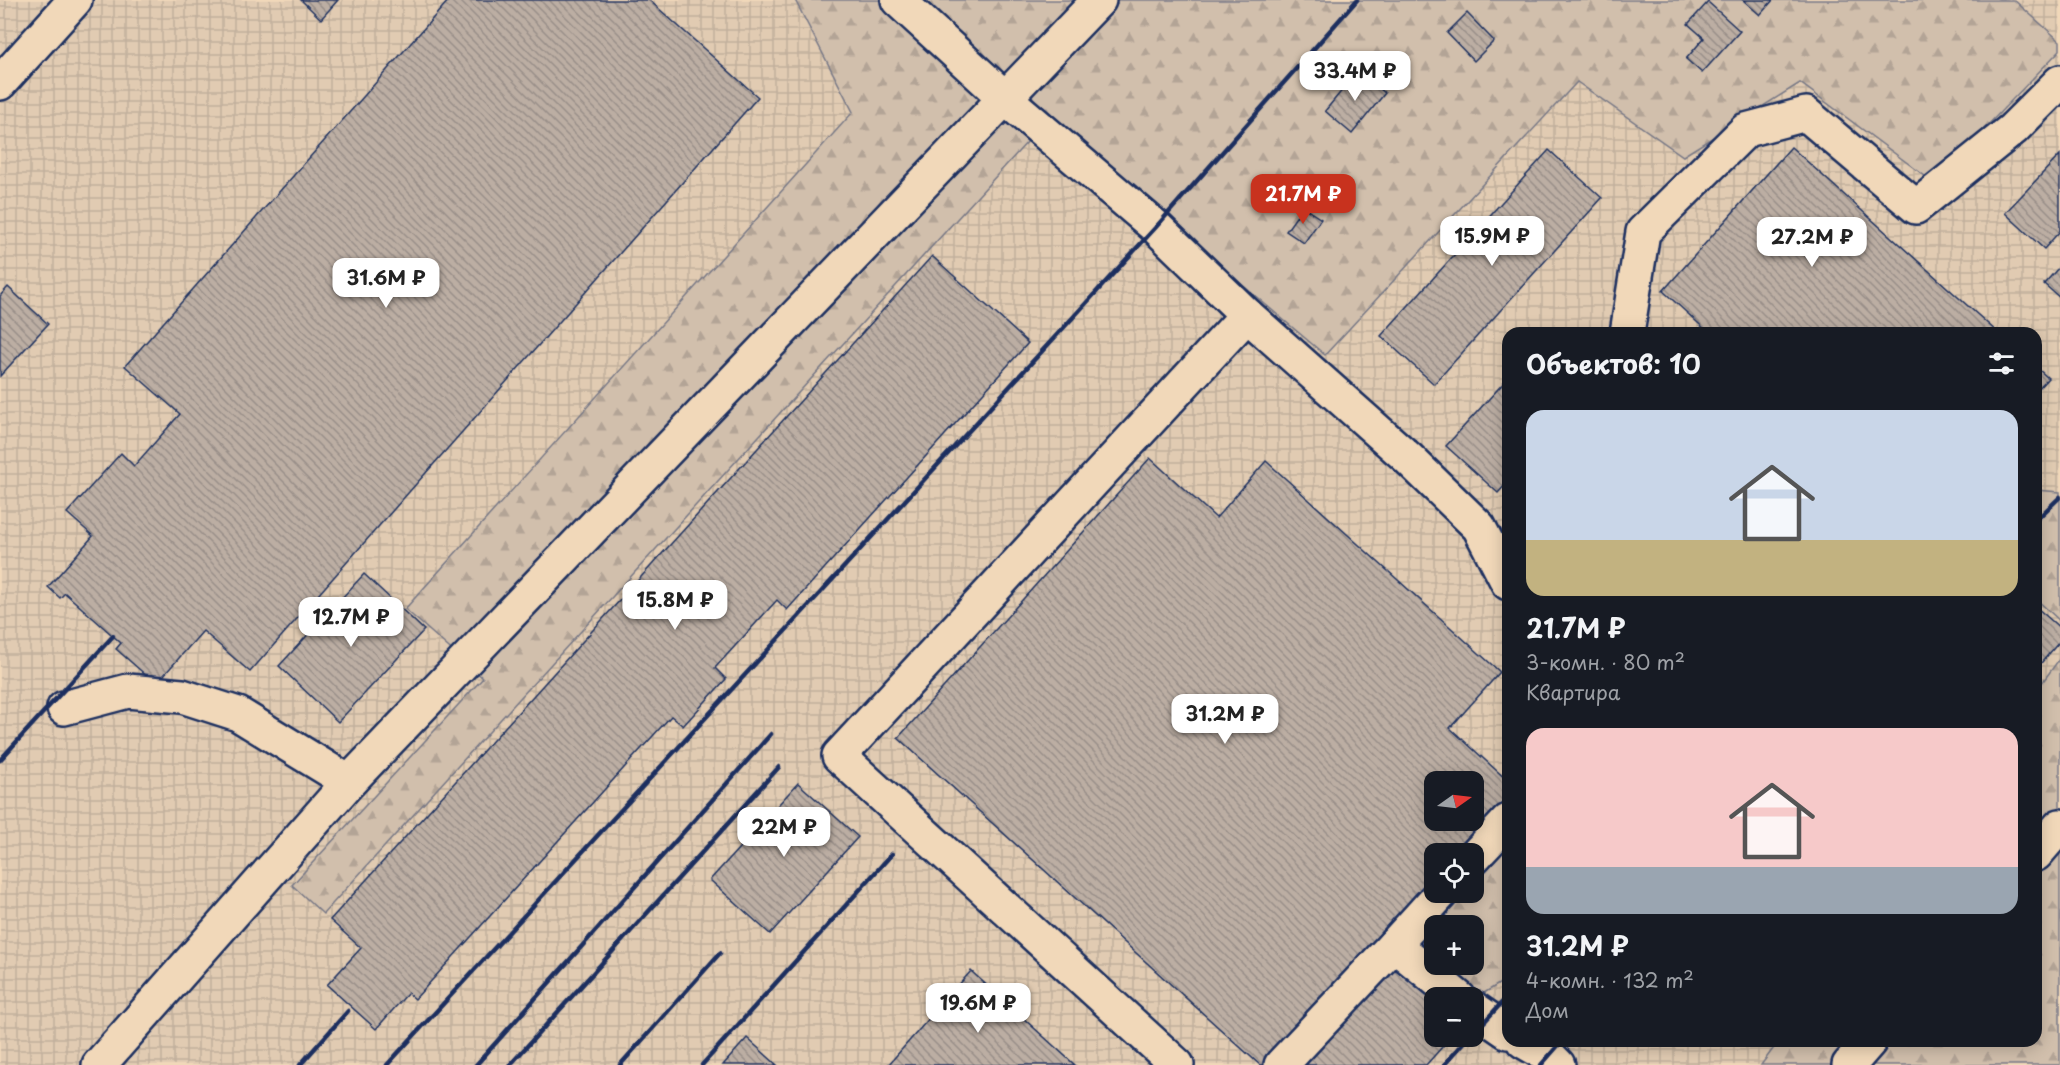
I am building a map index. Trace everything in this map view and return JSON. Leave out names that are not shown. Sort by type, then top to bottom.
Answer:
[{"type":"lane","points":[[0,83],[75,0]]},
{"type":"lane","points":[[898,0],[1006,99],[1156,227],[1247,315],[1408,458],[1479,527],[1502,571]]},
{"type":"lane","points":[[99,1065],[349,782],[1099,0]]},
{"type":"lane","points":[[1628,327],[1643,232],[1746,130],[1806,114],[1916,207],[2013,129],[2060,82]]},
{"type":"lane","points":[[1178,1065],[839,756],[1247,315]]},
{"type":"lane","points":[[64,708],[128,692],[182,696],[238,714],[349,782]]},
{"type":"lane","points":[[2042,847],[2060,826]]},
{"type":"lane","points":[[1484,846],[1502,827]]},
{"type":"lane","points":[[1281,1065],[1432,903]]},
{"type":"lane","points":[[1394,945],[1446,987]]},
{"type":"lane","points":[[1484,1016],[1502,1028]]},
{"type":"lane","points":[[1533,1047],[1549,1056],[1558,1065]]},
{"type":"lane","points":[[1849,1065],[1865,1047]]},
{"type":"shaded area","points":[[0,0],[2060,0],[2060,1065],[0,1065]]},
{"type":"green space","points":[[795,0],[2014,0],[2060,41],[2060,50],[1933,182],[1800,83],[1683,156],[1577,82],[1325,355],[1149,206],[1050,117],[323,914],[292,885],[483,678],[405,609],[853,112]]},
{"type":"green space","points":[[2042,490],[2060,492],[2060,621],[2042,604]]},
{"type":"green space","points":[[2060,658],[2060,1065],[1761,1065],[1774,1047],[2042,1047],[2042,683]]},
{"type":"green space","points":[[1502,853],[1502,982],[1484,993],[1484,987],[1463,987],[1450,975],[1484,975],[1484,915],[1445,915],[1457,903],[1484,903],[1484,873]]},
{"type":"green space","points":[[1424,938],[1424,952],[1417,946]]},
{"type":"building","points":[[301,0],[338,0],[321,19]]},
{"type":"building","points":[[449,0],[649,0],[758,97],[250,672],[203,631],[156,684],[116,649],[121,643],[65,593],[60,598],[48,587],[93,536],[67,513],[121,453],[134,466],[180,414],[125,366]]},
{"type":"building","points":[[1743,0],[1773,0],[1760,15]]},
{"type":"building","points":[[1708,2],[1740,31],[1702,73],[1686,59],[1704,38],[1688,24]]},
{"type":"building","points":[[1467,13],[1494,41],[1474,61],[1447,33]]},
{"type":"building","points":[[1358,71],[1385,93],[1352,134],[1325,111]]},
{"type":"building","points":[[1791,147],[1991,327],[1702,327],[1663,291]]},
{"type":"building","points":[[1549,150],[1602,198],[1434,384],[1381,336]]},
{"type":"building","points":[[2060,155],[2060,231],[2044,249],[2005,213]]},
{"type":"building","points":[[1303,207],[1321,219],[1304,243],[1286,231]]},
{"type":"building","points":[[932,256],[1028,343],[787,610],[777,600],[715,668],[726,679],[683,726],[671,716],[415,999],[408,993],[376,1029],[327,985],[361,948],[330,920]]},
{"type":"building","points":[[2060,266],[2060,298],[2044,284]]},
{"type":"building","points":[[8,287],[48,324],[0,376],[0,296]]},
{"type":"building","points":[[2042,372],[2048,378],[2042,384]]},
{"type":"building","points":[[1502,385],[1502,489],[1498,493],[1446,446]]},
{"type":"building","points":[[1150,458],[1216,518],[1266,461],[1500,672],[1450,728],[1502,776],[1502,812],[1474,843],[1424,843],[1424,898],[1274,1065],[1260,1065],[898,738]]},
{"type":"building","points":[[364,574],[424,630],[338,722],[279,666]]},
{"type":"building","points":[[2042,612],[2060,628],[2060,641],[2042,662]]},
{"type":"building","points":[[798,783],[858,837],[770,934],[710,880]]},
{"type":"building","points":[[1400,957],[1425,987],[1424,1047],[1442,1047],[1426,1065],[1301,1065]]},
{"type":"building","points":[[971,971],[1075,1065],[888,1065]]},
{"type":"building","points":[[747,1038],[777,1065],[723,1065]]},
{"type":"railway","points":[[387,1065],[1156,227],[1357,0]]},
{"type":"railway","points":[[2042,514],[2060,497]]},
{"type":"railway","points":[[0,760],[113,636]]},
{"type":"railway","points":[[476,1065],[771,734]]},
{"type":"railway","points":[[510,1065],[779,767]]},
{"type":"railway","points":[[702,1065],[892,854]]},
{"type":"railway","points":[[620,1065],[720,953]]},
{"type":"railway","points":[[1484,1022],[1502,1003]]},
{"type":"railway","points":[[300,1065],[348,1011]]},
{"type":"railway","points":[[1444,1065],[1460,1047]]},
{"type":"railway","points":[[1541,1065],[1557,1047]]}]
